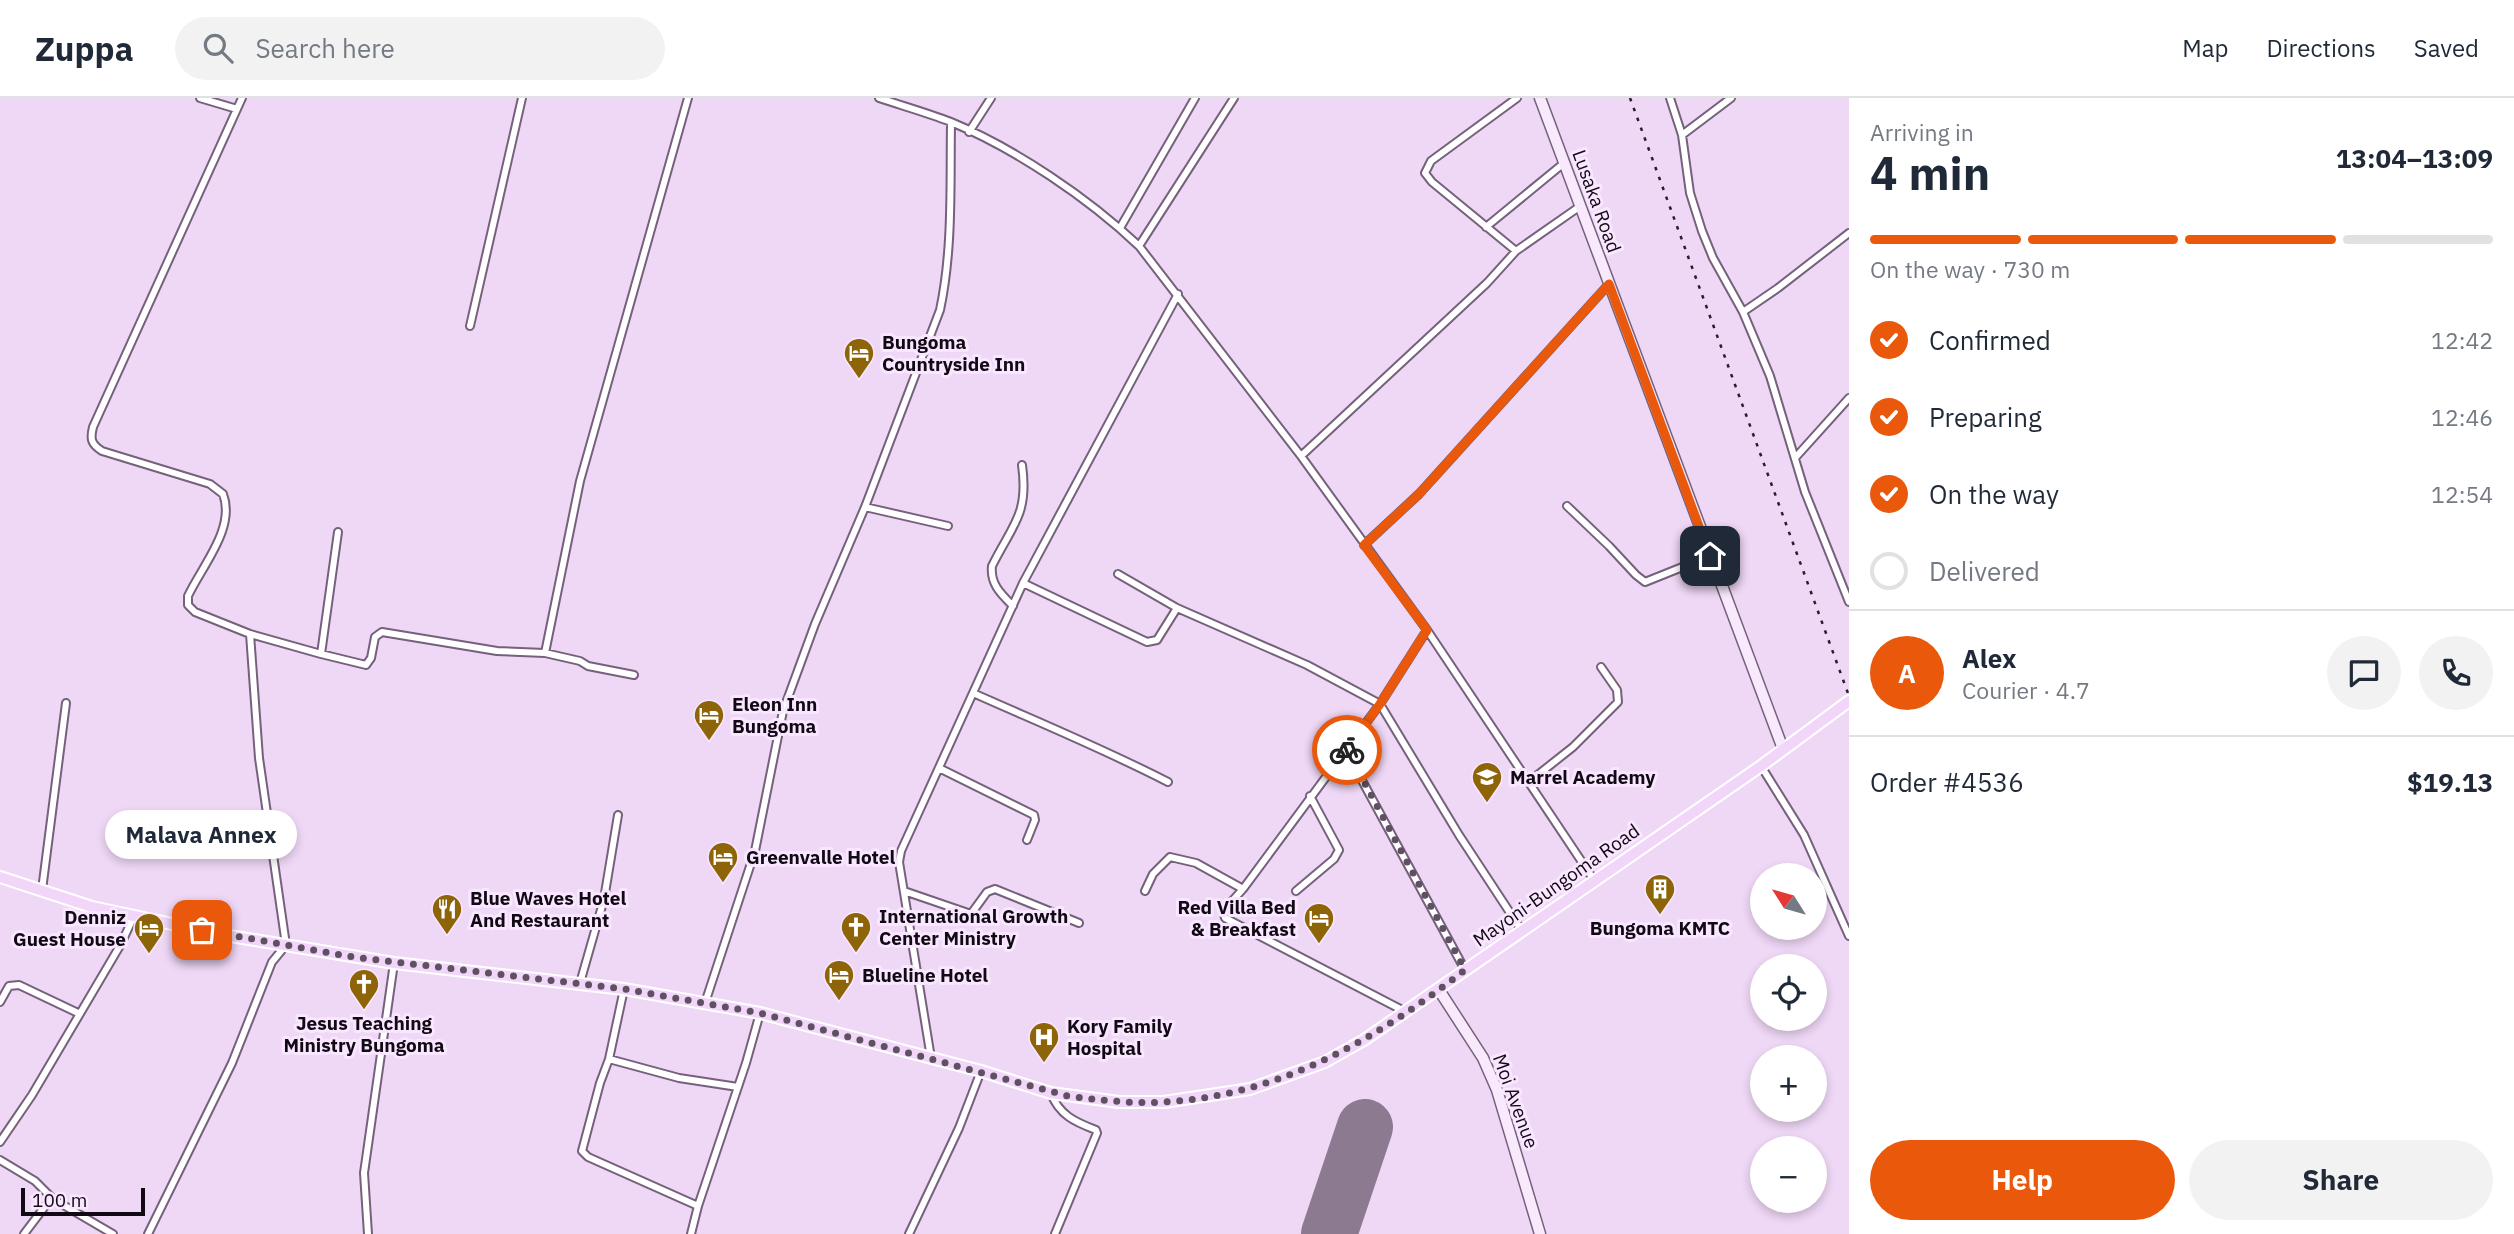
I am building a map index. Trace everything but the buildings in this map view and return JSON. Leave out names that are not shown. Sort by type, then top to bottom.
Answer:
[{"type":"main road","name":"Mayoni-Bungoma Road","points":[[0,877],[93,907],[286,946],[394,962],[580,983],[705,1003],[760,1013],[981,1071],[1051,1093],[1119,1102],[1164,1102],[1250,1089],[1325,1062],[1364,1040],[1761,766],[1849,701]]},
{"type":"street","points":[[200,98],[237,109]]},
{"type":"street","points":[[242,98],[90,438],[93,446],[102,451],[219,489],[225,500],[224,526],[187,601],[195,612],[250,634],[366,665],[375,637],[382,632],[498,651],[545,653],[634,676]]},
{"type":"street","points":[[470,326],[522,98]]},
{"type":"street","points":[[545,653],[580,481],[688,98]]},
{"type":"street","points":[[879,98],[951,123],[1044,174],[1120,228],[1139,246],[1301,456],[1427,630],[1594,880]]},
{"type":"street","points":[[969,132],[991,98]]},
{"type":"street","points":[[1120,228],[1195,98]]},
{"type":"street","points":[[1139,246],[1234,98]]},
{"type":"street","points":[[1516,251],[1432,182],[1425,173],[1435,158],[1517,98]]},
{"type":"street","name":"Lusaka Road","points":[[1540,98],[1783,749]]},
{"type":"street","points":[[1670,98],[1682,135],[1690,193],[1702,231],[1713,258],[1743,312],[1770,376],[1805,492],[1847,590],[1849,602]]},
{"type":"street","points":[[1682,135],[1731,98]]},
{"type":"street","points":[[705,1003],[755,851],[783,711],[940,310],[950,247],[951,123]]},
{"type":"street","points":[[1486,226],[1564,163]]},
{"type":"street","points":[[1301,456],[1487,282],[1516,251],[1579,207]]},
{"type":"street","points":[[1743,312],[1849,233]]},
{"type":"street","points":[[1364,545],[1419,494],[1609,284]]},
{"type":"street","points":[[931,1058],[900,857],[1023,583],[1178,294]]},
{"type":"street","points":[[1795,458],[1849,398]]},
{"type":"street","points":[[1013,606],[997,589],[991,573],[996,556],[1018,518],[1025,488],[1022,465]]},
{"type":"street","points":[[1567,506],[1645,582],[1710,556]]},
{"type":"street","points":[[865,507],[948,526]]},
{"type":"street","points":[[321,654],[338,532]]},
{"type":"street","points":[[1118,574],[1177,608],[1307,665],[1380,704],[1459,835],[1522,931]]},
{"type":"street","points":[[1023,583],[1147,642],[1157,640],[1177,608]]},
{"type":"street","points":[[1406,1012],[1225,918],[1223,911],[1243,889],[1346,751],[1380,704],[1427,630]]},
{"type":"street","points":[[148,1234],[232,1063],[272,962],[286,946],[259,758],[250,634]]},
{"type":"street","points":[[1530,781],[1573,747],[1618,702],[1617,690],[1601,667]]},
{"type":"street","points":[[973,693],[1046,727],[1109,752],[1168,782]]},
{"type":"street","points":[[42,890],[66,703]]},
{"type":"street","points":[[1346,751],[1465,970]]},
{"type":"street","points":[[1761,766],[1804,835],[1849,936]]},
{"type":"street","points":[[939,768],[1034,814],[1035,820],[1027,840]]},
{"type":"street","points":[[1296,891],[1334,859],[1339,850],[1310,796]]},
{"type":"street","points":[[580,983],[604,899],[618,815]]},
{"type":"street","points":[[1145,891],[1153,874],[1170,857],[1196,863],[1243,889]]},
{"type":"street","points":[[904,891],[971,914],[992,889],[1079,923]]},
{"type":"street","points":[[0,1142],[32,1095],[121,944],[134,916]]},
{"type":"street","points":[[368,1234],[365,1172],[394,962]]},
{"type":"street","points":[[0,1002],[9,986],[19,985],[78,1013]]},
{"type":"street","points":[[624,989],[609,1059],[586,1133],[584,1154],[698,1206]]},
{"type":"street","name":"Moi Avenue","points":[[1439,990],[1483,1058],[1497,1090],[1539,1234]]},
{"type":"street","points":[[691,1234],[760,1013]]},
{"type":"street","points":[[609,1059],[679,1078],[738,1087]]},
{"type":"street","points":[[909,1234],[959,1128],[981,1071]]},
{"type":"street","points":[[1051,1093],[1063,1113],[1097,1133],[1055,1234]]},
{"type":"street","points":[[0,1160],[35,1181],[53,1199],[113,1234]]},
{"type":"street","points":[[24,1234],[53,1199]]},
{"type":"runway","points":[[1329,1234],[1365,1127]]},
{"type":"railway","points":[[1630,98],[1849,696]]},
{"type":"way so far","points":[[202,930],[353,957],[624,989],[760,1013],[1068,1096],[1119,1102],[1164,1102],[1213,1096],[1250,1089],[1325,1062],[1364,1040],[1465,970],[1347,750]]},
{"type":"place","name":"Bungoma Countryside Inn","points":[[859,380]]},
{"type":"place","name":"Eleon Inn Bungoma","points":[[709,742]]},
{"type":"place","name":"Marrel Academy","points":[[1487,804]]},
{"type":"place","name":"Greenvalle Hotel","points":[[723,884]]},
{"type":"place","name":"Bungoma KMTC","points":[[1660,916]]},
{"type":"place","name":"Malava Annex","points":[[202,930]]},
{"type":"place","name":"Blue Waves Hotel And Restaurant","points":[[447,936]]},
{"type":"place","name":"Red Villa Bed & Breakfast","points":[[1319,945]]},
{"type":"place","name":"International Growth Center Ministry","points":[[856,954]]},
{"type":"place","name":"Denniz Guest House","points":[[149,955]]},
{"type":"place","name":"Blueline Hotel","points":[[839,1002]]},
{"type":"place","name":"Jesus Teaching Ministry Bungoma","points":[[364,1011]]},
{"type":"place","name":"Kory Family Hospital","points":[[1044,1064]]},
{"type":"route","points":[[1347,750],[1427,630],[1364,545],[1419,494],[1609,284],[1710,556]]}]
